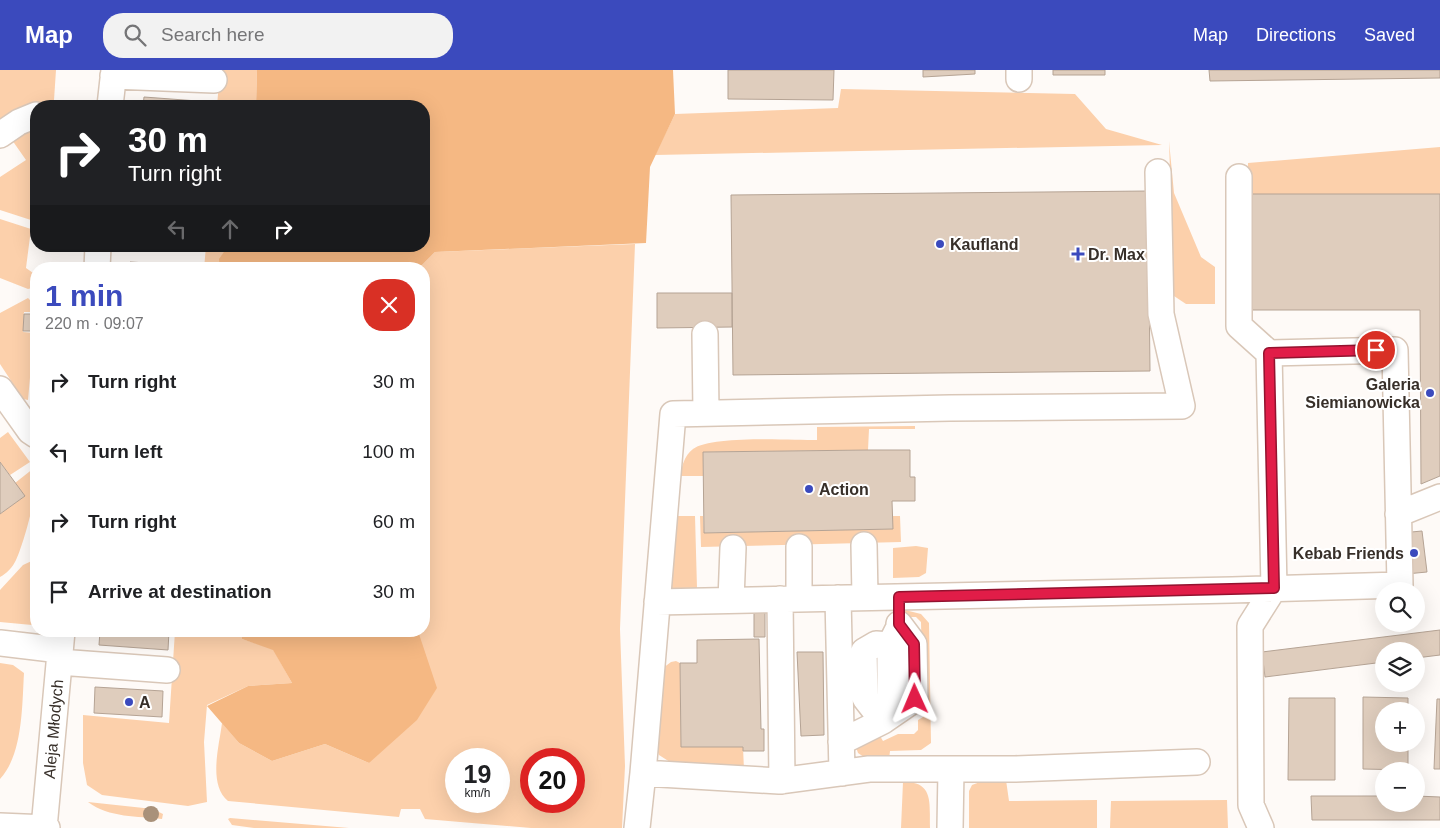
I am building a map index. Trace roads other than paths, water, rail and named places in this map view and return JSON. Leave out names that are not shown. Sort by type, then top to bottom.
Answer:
[{"type":"street","points":[[111,100],[114,73],[214,80]]},
{"type":"street","points":[[0,135],[19,122],[30,117]]},
{"type":"street","points":[[637,828],[673,414],[1182,406],[1161,314],[1158,172]]},
{"type":"street","points":[[657,602],[1400,585],[1395,350],[1269,353],[1239,326],[1239,177]]},
{"type":"street","points":[[705,334],[706,413]]},
{"type":"street","points":[[1261,828],[1251,805],[1250,626],[1274,588],[1269,353]]},
{"type":"street","points":[[0,389],[30,431]]},
{"type":"street","points":[[1398,514],[1440,497]]},
{"type":"street","points":[[864,545],[865,597]]},
{"type":"street","points":[[782,781],[790,599],[799,546]]},
{"type":"street","points":[[731,600],[733,548]]},
{"type":"street","points":[[841,742],[883,720],[890,701],[894,634],[899,597]]},
{"type":"street","points":[[838,598],[842,773]]},
{"type":"street","points":[[0,643],[60,648],[167,670]]},
{"type":"street","name":"Aleja Młodych","points":[[45,828],[60,648]]},
{"type":"street","points":[[643,773],[782,781],[869,769],[951,770],[1197,762]]},
{"type":"street","points":[[950,828],[951,770]]},
{"type":"street","points":[[0,826],[45,828]]},
{"type":"place","name":"Kaufland","points":[[940,244]]},
{"type":"place","name":"Dr. Max","points":[[1078,254]]},
{"type":"place","name":"Galeria Siemianowicka","points":[[1430,393]]},
{"type":"place","name":"Action","points":[[809,489]]},
{"type":"place","name":"Kebab Friends","points":[[1414,553]]},
{"type":"place","name":"A","points":[[129,702]]}]
